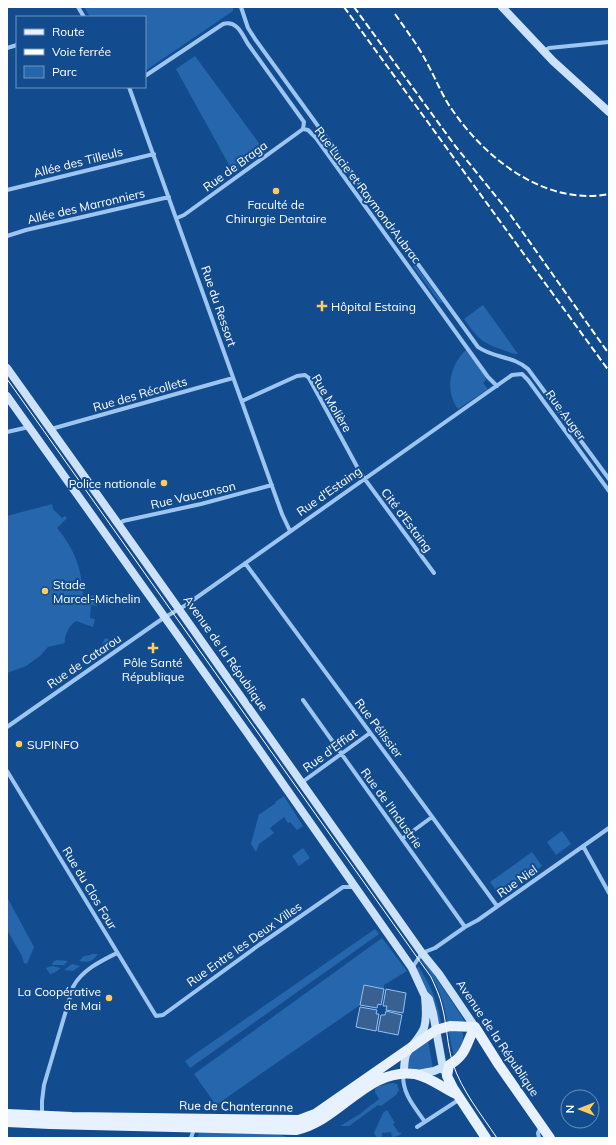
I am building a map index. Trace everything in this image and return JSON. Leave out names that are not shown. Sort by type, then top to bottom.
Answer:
[{"type":"main road","points":[[502,7],[543,51],[609,112]]},
{"type":"main road","name":"Avenue de la République","points":[[7,368],[119,525],[176,611],[422,953],[439,974],[476,1027],[499,1065],[550,1138]]},
{"type":"main road","points":[[7,396],[248,734],[412,968],[424,994],[426,1017],[423,1029],[411,1047],[405,1060],[404,1074]]},
{"type":"main road","points":[[424,994],[429,999],[441,1057],[446,1069],[458,1096],[486,1138]]},
{"type":"main road","name":"Rue de Chanteranne","points":[[7,1122],[50,1124],[194,1123],[282,1121],[302,1119],[315,1114],[436,1030],[450,1026],[476,1027]]},
{"type":"main road","name":"Rue de Chanteranne","points":[[7,1114],[194,1123],[291,1130],[302,1128],[312,1125],[372,1083],[391,1076],[446,1069],[463,1055],[469,1038],[476,1027]]},
{"type":"main road","name":"Rue de Chanteranne","points":[[416,1074],[430,1079],[458,1096]]},
{"type":"street","points":[[78,7],[83,16]]},
{"type":"street","points":[[241,7],[248,28],[478,346],[489,353],[519,362],[528,369],[609,479]]},
{"type":"street","name":"Rue Lucie et Raymond Aubrac","points":[[146,75],[223,24],[229,23],[236,26],[304,122],[304,129],[308,130],[316,138],[488,377],[497,386]]},
{"type":"street","points":[[543,51],[549,48],[609,42]]},
{"type":"street","name":"Rue du Ressort","points":[[129,88],[282,514],[290,531]]},
{"type":"street","name":"Rue de Braga","points":[[177,218],[184,215],[304,129]]},
{"type":"street","name":"Allée des Tilleuls","points":[[7,190],[154,154]]},
{"type":"street","name":"Allée des Marronniers","points":[[7,236],[26,230],[169,197]]},
{"type":"street","name":"Rue Auger","points":[[497,386],[512,375],[518,374],[525,376],[609,491]]},
{"type":"street","name":"Rue Molière","points":[[242,400],[297,376],[305,375],[309,378],[364,479]]},
{"type":"street","name":"Rue des Récollets","points":[[51,429],[234,378]]},
{"type":"street","name":"Rue d'Estaing","points":[[176,611],[497,386]]},
{"type":"street","points":[[7,432],[29,427]]},
{"type":"street","name":"Cité d'Estaing","points":[[364,479],[434,573]]},
{"type":"street","name":"Rue Vaucanson","points":[[119,525],[123,521],[201,504],[272,485]]},
{"type":"street","name":"Rue Pélissier","points":[[245,563],[497,906]]},
{"type":"street","name":"Rue de Catarou","points":[[7,727],[176,611]]},
{"type":"street","name":"Rue de l'Industrie","points":[[303,700],[465,927]]},
{"type":"street","name":"Rue d'Effiat","points":[[301,783],[370,733]]},
{"type":"street","name":"Rue du Clos Four","points":[[7,770],[156,1016]]},
{"type":"street","points":[[402,839],[432,817]]},
{"type":"street","name":"Rue Niel","points":[[422,953],[435,948],[465,927],[478,920],[609,828]]},
{"type":"street","points":[[583,846],[609,893]]},
{"type":"street","points":[[346,875],[343,887],[354,887]]},
{"type":"street","name":"Rue Entre les Deux Villes","points":[[156,1016],[163,1015],[247,953],[343,887]]},
{"type":"street","points":[[430,963],[430,956],[435,948]]},
{"type":"street","points":[[50,1124],[42,1115],[44,1085],[73,987],[77,980],[90,968],[117,953]]},
{"type":"street","points":[[412,968],[422,953]]},
{"type":"street","points":[[404,1074],[404,1089],[407,1096],[425,1122]]},
{"type":"street","points":[[417,1127],[458,1096]]},
{"type":"street","points":[[30,1122],[42,1115]]},
{"type":"street","points":[[192,1138],[194,1123]]},
{"type":"street","points":[[539,1138],[538,1133],[542,1126]]},
{"type":"green space","points":[[84,7],[233,7],[233,11],[146,70],[146,16],[89,16]]},
{"type":"green space","points":[[195,56],[264,150],[233,172],[176,69]]},
{"type":"green space","points":[[318,131],[341,162],[339,163],[317,132]]},
{"type":"green space","points":[[343,165],[383,221],[341,166]]},
{"type":"green space","points":[[415,265],[442,302],[440,303],[413,266]]},
{"type":"green space","points":[[483,305],[518,354],[484,342],[476,335],[464,319]]},
{"type":"green space","points":[[467,349],[486,377],[486,380],[483,383],[488,389],[458,409],[451,394],[451,378],[456,362]]},
{"type":"green space","name":"Stade Marcel-Michelin","points":[[52,504],[53,509],[62,518],[65,516],[67,518],[57,528],[68,543],[76,559],[81,576],[83,595],[97,596],[97,606],[91,605],[90,618],[95,619],[93,627],[76,621],[71,625],[65,637],[65,643],[48,647],[40,656],[26,666],[7,673],[7,516]]},
{"type":"green space","points":[[105,638],[116,642],[96,658]]},
{"type":"green space","points":[[284,796],[303,826],[297,830],[290,822],[288,823],[284,817],[270,828],[274,833],[259,844],[256,852],[251,844],[259,814]]},
{"type":"green space","points":[[562,831],[571,844],[556,855],[547,842]]},
{"type":"green space","points":[[303,848],[310,858],[299,866],[292,856]]},
{"type":"green space","points":[[532,852],[542,866],[500,896],[490,882]]},
{"type":"green space","points":[[7,897],[34,947],[27,964],[24,963],[22,956],[7,930]]},
{"type":"green space","points":[[375,929],[379,934],[190,1068],[185,1061]]},
{"type":"green space","points":[[382,938],[407,971],[384,985],[384,989],[364,985],[360,1005],[216,1105],[194,1074]]},
{"type":"green space","points":[[98,954],[90,961],[79,961],[84,956]]},
{"type":"green space","points":[[423,958],[464,1020],[463,1023],[447,1021],[441,996],[435,982],[421,960]]},
{"type":"green space","points":[[56,960],[68,961],[64,965],[52,965]]},
{"type":"green space","points":[[72,964],[80,966],[73,971],[64,970]]},
{"type":"green space","points":[[52,966],[61,968],[50,974],[46,968]]},
{"type":"green space","points":[[418,966],[430,986],[436,1000],[441,1023],[436,1025],[417,969]]},
{"type":"green space","points":[[448,1029],[459,1030],[463,1033],[463,1046],[454,1057]]},
{"type":"green space","points":[[428,1040],[433,1069],[411,1070],[408,1068],[410,1055],[416,1048]]},
{"type":"green space","points":[[392,1083],[397,1084],[399,1090],[396,1095],[381,1106],[378,1105],[349,1126],[340,1126],[360,1114],[379,1099],[375,1089],[379,1086]]},
{"type":"green space","points":[[387,1110],[395,1123],[393,1124],[398,1132],[402,1133],[398,1136],[392,1137],[391,1132],[382,1133],[382,1137],[377,1138],[374,1133],[383,1113]]},
{"type":"green space","points":[[199,1132],[277,1134],[291,1138],[197,1138]]},
{"type":"shaded area","points":[[364,985],[384,989],[381,1005],[378,1004],[377,1008],[360,1005]]},
{"type":"shaded area","points":[[386,989],[406,993],[403,1013],[386,1010],[387,1006],[383,1006]]},
{"type":"shaded area","points":[[360,1007],[377,1010],[376,1014],[379,1014],[376,1031],[356,1027]]},
{"type":"shaded area","points":[[386,1011],[402,1015],[398,1035],[378,1031],[381,1015],[385,1015]]},
{"type":"tram line","points":[[7,379],[431,977],[441,1002],[451,1057],[461,1084],[497,1138]]},
{"type":"railway","points":[[344,7],[609,371]]},
{"type":"railway","points":[[354,7],[456,147],[507,210],[609,354]]},
{"type":"railway","points":[[395,14],[420,50],[453,111],[467,129],[501,162],[520,175],[541,186],[563,193],[586,196],[609,194]]},
{"type":"place","name":"Faculté de Chirurgie Dentaire","points":[[276,191]]},
{"type":"place","name":"Hôpital Estaing","points":[[322,306]]},
{"type":"place","name":"Police nationale","points":[[164,483]]},
{"type":"place","name":"Stade Marcel-Michelin","points":[[45,591]]},
{"type":"place","name":"Pôle Santé République","points":[[153,648]]},
{"type":"place","name":"SUPINFO","points":[[19,744]]},
{"type":"place","name":"La Coopérative de Mai","points":[[109,998]]}]
